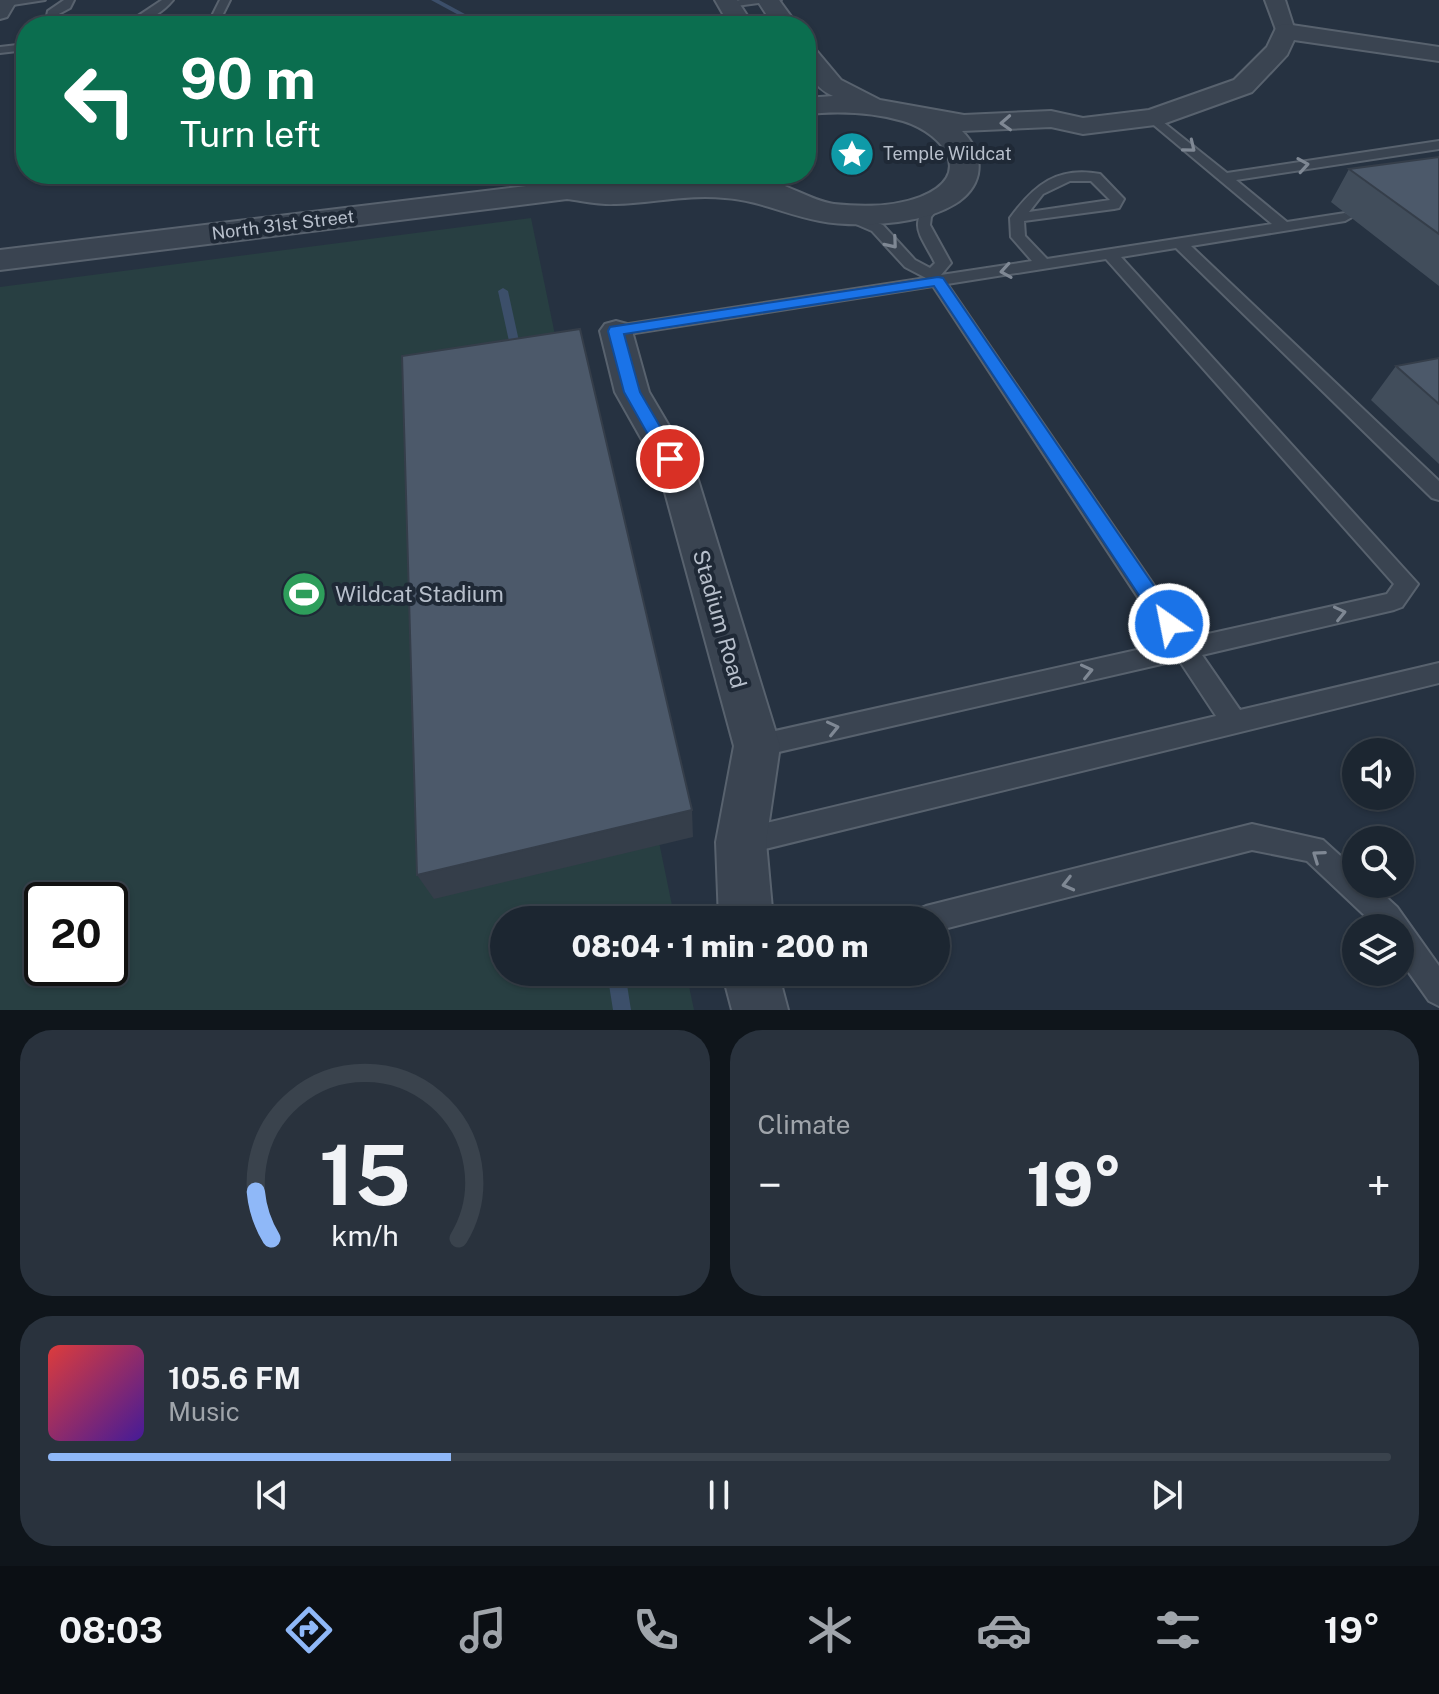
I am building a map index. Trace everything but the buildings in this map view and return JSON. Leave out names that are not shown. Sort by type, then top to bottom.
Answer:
[{"type":"street","points":[[816,106],[857,104],[964,123],[1051,119],[1083,126],[1153,118],[1243,86],[1278,50],[1285,31],[1275,0]]},
{"type":"street","points":[[1285,31],[1439,54]]},
{"type":"street","points":[[816,66],[832,86],[879,107]]},
{"type":"street","points":[[919,117],[943,130],[959,146],[966,166],[959,185],[937,201]]},
{"type":"street","points":[[963,173],[999,153],[1069,138],[1083,126]]},
{"type":"street","name":"North 31st Street","points":[[567,190],[582,184]]},
{"type":"street","points":[[756,184],[785,201]]},
{"type":"street","name":"North 31st Street","points":[[0,260],[567,190],[614,195],[670,188],[722,188],[750,191],[822,212],[847,215],[904,212],[937,201]]},
{"type":"street","name":"Stadium Road","points":[[616,331],[632,392],[677,470],[757,746],[741,842],[745,906]]},
{"type":"street","points":[[754,986],[760,1010]]},
{"type":"lane","points":[[4,5],[40,0]]},
{"type":"lane","points":[[51,16],[66,6],[69,0]]},
{"type":"lane","points":[[149,16],[159,12],[168,0]]},
{"type":"lane","points":[[727,2],[776,0]]},
{"type":"lane","points":[[1153,118],[1284,227]]},
{"type":"lane","points":[[1226,177],[1439,145]]},
{"type":"lane","points":[[1017,218],[1118,202],[1095,177],[1068,177],[1038,191],[1017,218],[1018,237],[1044,265]]},
{"type":"lane","points":[[936,278],[943,263],[923,225],[924,216],[937,201]]},
{"type":"lane","points":[[847,215],[874,225],[911,267],[936,278],[1234,722]]},
{"type":"lane","points":[[616,331],[936,278],[1044,265],[1345,217]]},
{"type":"lane","points":[[1180,243],[1439,493]]},
{"type":"lane","points":[[757,746],[1394,601],[1407,584],[1110,254]]},
{"type":"lane","points":[[741,842],[1439,673]]},
{"type":"lane","points":[[950,914],[1252,837],[1314,849],[1384,914]]},
{"type":"lane","points":[[1414,955],[1439,991]]},
{"type":"green space","name":"Wildcat Stadium","points":[[531,218],[672,906],[490,906],[490,986],[689,986],[694,1010],[0,1010],[0,287]]},
{"type":"waterway","points":[[434,0],[465,16]]},
{"type":"waterway","points":[[503,291],[517,355]]},
{"type":"waterway","points":[[618,986],[622,1010]]},
{"type":"place","name":"Temple Wildcat","points":[[852,154]]},
{"type":"place","name":"Wildcat Stadium","points":[[304,594]]},
{"type":"route","points":[[670,459],[632,392],[616,331],[938,281],[1169,624]]}]
